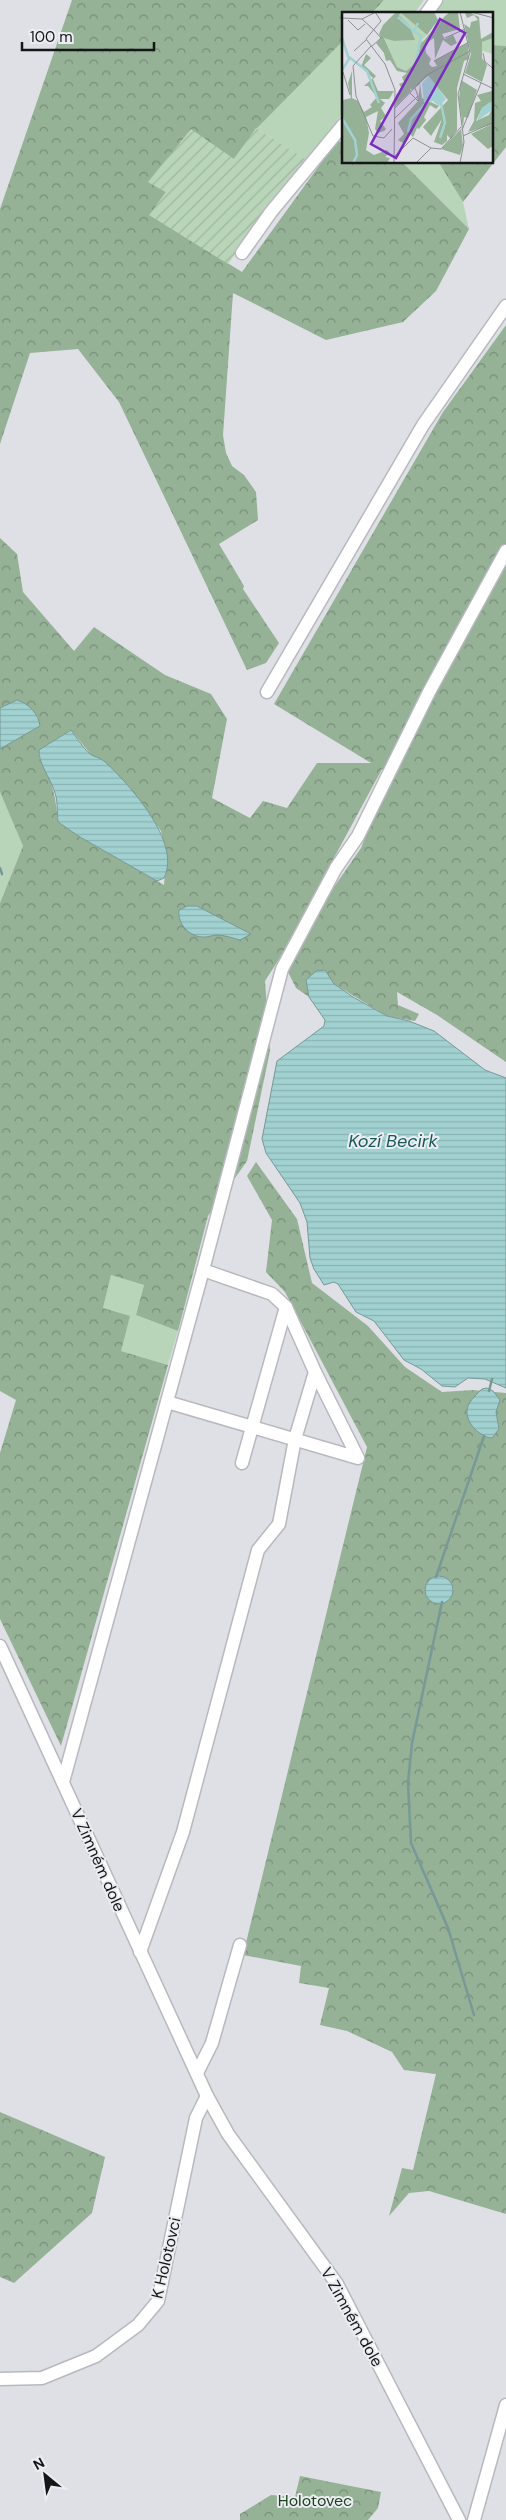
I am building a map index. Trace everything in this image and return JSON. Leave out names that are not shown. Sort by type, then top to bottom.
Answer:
[{"type":"street","points":[[427,12],[436,0]]},
{"type":"street","points":[[242,253],[271,212],[342,126]]},
{"type":"street","points":[[267,692],[423,425],[506,306]]},
{"type":"street","points":[[63,1782],[203,1270],[282,969],[336,868],[358,836],[429,692],[506,551]]},
{"type":"street","points":[[167,1402],[358,1458],[315,1372],[286,1307],[272,1294],[203,1270]]},
{"type":"street","points":[[242,1463],[286,1307]]},
{"type":"street","points":[[140,1952],[183,1832],[258,1550],[279,1524],[295,1439],[315,1372]]},
{"type":"street","name":"V Zimném dole","points":[[0,1646],[207,2096],[228,2134],[337,2284],[459,2520]]},
{"type":"street","points":[[197,2073],[212,2043],[240,1945]]},
{"type":"street","name":"K Holotovci","points":[[0,2379],[42,2378],[96,2356],[138,2325],[158,2301],[196,2118],[207,2096]]},
{"type":"street","points":[[474,2520],[506,2405]]},
{"type":"green space","points":[[72,0],[384,0],[373,12],[342,12],[342,42],[257,128],[234,159],[149,182],[166,192],[150,215],[242,272],[337,141],[342,142],[342,164],[404,164],[469,229],[436,291],[403,322],[326,340],[233,293],[223,435],[226,453],[232,466],[244,475],[256,492],[258,520],[219,544],[244,586],[243,589],[279,643],[266,663],[247,670],[119,402],[78,349],[30,353],[0,444],[0,209]]},
{"type":"green space","points":[[384,0],[424,0],[415,12],[373,12]]},
{"type":"green space","points":[[444,0],[506,0],[506,46],[494,45],[494,12],[435,12]]},
{"type":"green space","points":[[342,42],[342,113],[308,161],[256,128]]},
{"type":"green space","points":[[494,45],[506,46],[506,147],[494,162]]},
{"type":"green space","points":[[256,128],[310,162],[286,185],[228,264],[149,215],[166,192],[148,182],[191,129],[234,159]]},
{"type":"green space","points":[[404,164],[440,164],[463,202],[469,229]]},
{"type":"green space","points":[[440,164],[493,164],[463,202]]},
{"type":"green space","points":[[506,325],[506,1062],[437,1015],[397,992],[398,1005],[419,1014],[415,1021],[387,1016],[334,984],[325,970],[306,980],[309,997],[296,988],[286,968],[314,916],[361,848],[390,774],[382,769],[281,956],[265,981],[270,1051],[247,1161],[208,1216],[178,1331],[136,1315],[144,1285],[111,1275],[103,1308],[130,1316],[121,1351],[168,1365],[61,1746],[0,1619],[0,1453],[16,1400],[0,1391],[0,903],[23,846],[0,792],[0,538],[17,554],[23,592],[74,651],[94,627],[165,675],[211,694],[227,719],[212,798],[250,818],[263,801],[287,808],[317,763],[371,763],[274,704],[443,412]],"holes":[[[71,730],[92,756],[102,760],[129,787],[161,831],[166,856],[164,885],[80,837],[58,822],[53,788],[39,757],[42,748]]]},
{"type":"green space","points":[[0,792],[23,846],[0,903]]},
{"type":"green space","points":[[256,1162],[297,1219],[312,1283],[368,1326],[405,1367],[442,1392],[473,1390],[506,1393],[506,2214],[429,2191],[409,2193],[389,2216],[402,2168],[413,2170],[436,2074],[404,2070],[392,2052],[347,2031],[320,2025],[329,1988],[299,1983],[301,1966],[243,1955],[367,1447],[285,1292],[266,1272],[272,1220],[247,1176]]},
{"type":"green space","points":[[111,1275],[144,1285],[136,1315],[178,1331],[168,1365],[121,1351],[103,1308]]},
{"type":"green space","points":[[0,2112],[105,2157],[92,2213],[14,2283],[0,2277]]},
{"type":"green space","name":"Holotovec","points":[[300,2476],[381,2492],[378,2508],[368,2520],[240,2520],[240,2514],[271,2495],[295,2497]]},
{"type":"water","points":[[17,700],[32,710],[38,717],[40,726],[0,749],[0,708]]},
{"type":"water","points":[[71,730],[87,752],[104,761],[114,771],[139,799],[150,815],[160,831],[166,848],[168,864],[164,878],[157,881],[80,837],[58,822],[55,794],[42,765],[39,750]]},
{"type":"water","points":[[187,906],[197,906],[251,934],[240,940],[220,935],[199,937],[194,935],[182,925],[180,920],[179,910]]},
{"type":"water","name":"Kozí Becirk","points":[[325,970],[334,984],[353,997],[387,1016],[409,1021],[434,1031],[485,1070],[506,1078],[506,1388],[485,1379],[468,1378],[455,1387],[442,1386],[421,1369],[404,1360],[374,1321],[356,1312],[338,1284],[334,1282],[324,1285],[314,1269],[310,1258],[307,1222],[300,1203],[266,1153],[262,1139],[277,1061],[324,1026],[325,1020],[309,997],[306,980],[316,971]]},
{"type":"water","points":[[487,1388],[493,1391],[500,1400],[496,1412],[499,1429],[492,1438],[476,1430],[467,1415],[469,1404],[482,1389]]},
{"type":"water","points":[[439,1576],[449,1580],[453,1590],[449,1600],[439,1604],[429,1600],[425,1590],[429,1580]]},
{"type":"waterway","points":[[0,868],[2,874]]},
{"type":"waterway","points":[[489,1391],[492,1379]]},
{"type":"waterway","points":[[436,1577],[484,1436]]},
{"type":"waterway","points":[[442,1602],[412,1743],[408,1783],[411,1843],[448,1928],[474,2015]]}]
